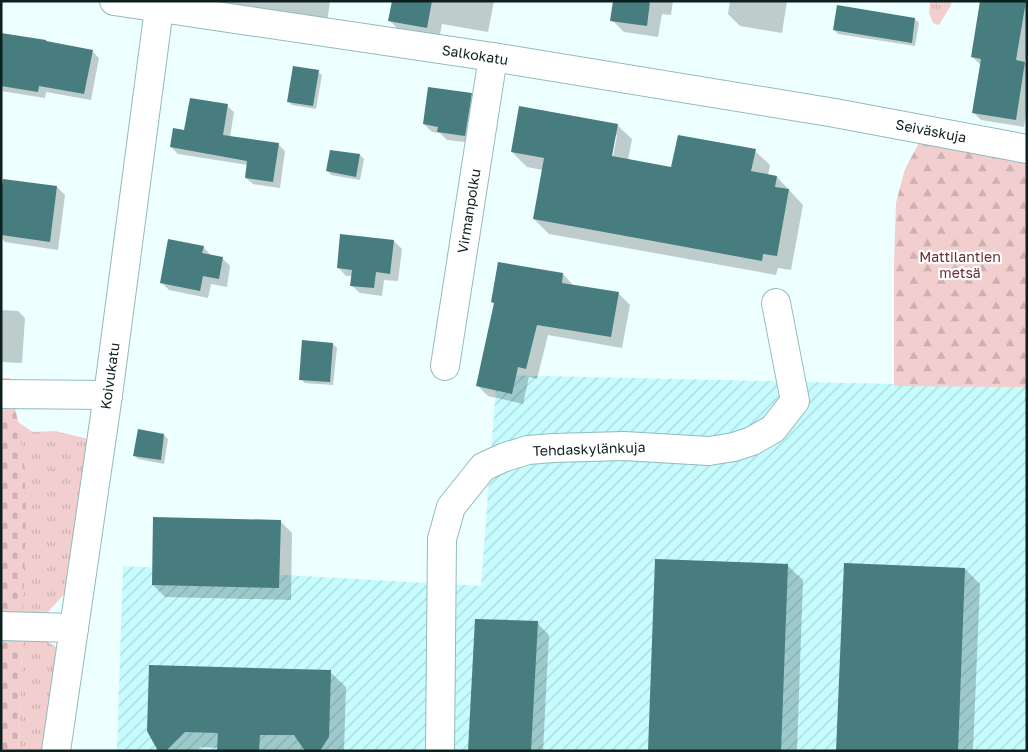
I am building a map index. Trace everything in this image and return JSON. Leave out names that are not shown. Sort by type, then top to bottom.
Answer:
[{"type":"street","name":"Salkokatu","points":[[114,1],[160,5],[835,113]]},
{"type":"street","name":"Koivukatu","points":[[56,751],[108,395],[160,5]]},
{"type":"street","name":"Virmanpolku","points":[[445,366],[493,57]]},
{"type":"street","name":"Seiväskuja","points":[[835,113],[1027,149]]},
{"type":"street","name":"Tehdaskylänkuja","points":[[440,751],[442,539],[451,507],[483,467],[505,457],[528,450],[624,446],[709,451],[734,447],[752,441],[773,429],[795,401],[776,303]]},
{"type":"street","points":[[1,394],[108,395]]},
{"type":"street","points":[[1,626],[74,628]]},
{"type":"shaded area","points":[[497,375],[1027,387],[1027,751],[117,751],[123,566],[481,586]]},
{"type":"green space","points":[[930,1],[952,1],[939,25],[933,23],[929,13]]},
{"type":"green space","name":"Mattilantien metsä","points":[[919,143],[1027,161],[1027,387],[894,386],[896,203],[905,169]]},
{"type":"green space","points":[[1,378],[10,378],[24,459],[26,513],[19,751],[1,751]]},
{"type":"green space","points":[[14,404],[18,422],[33,432],[55,431],[88,439],[66,592],[47,613],[37,616],[23,616]]},
{"type":"green space","points":[[29,639],[45,641],[58,649],[44,751],[19,751],[22,642]]},
{"type":"building","points":[[392,1],[432,1],[427,28],[388,21]]},
{"type":"building","points":[[613,1],[650,1],[647,26],[610,21]]},
{"type":"building","points":[[980,1],[1026,1],[1016,60],[1025,62],[1016,120],[972,113],[981,59],[971,57]]},
{"type":"building","points":[[837,5],[915,18],[912,43],[833,30]]},
{"type":"building","points":[[1,33],[93,50],[84,94],[39,86],[38,92],[1,86]]},
{"type":"building","points":[[293,66],[319,70],[313,106],[287,102]]},
{"type":"building","points":[[428,87],[472,93],[465,136],[437,132],[438,127],[423,124]]},
{"type":"building","points":[[190,98],[228,104],[223,135],[279,143],[273,182],[245,178],[247,161],[170,147],[173,128],[184,130]]},
{"type":"building","points":[[519,106],[618,124],[612,156],[671,167],[678,135],[756,149],[751,171],[777,176],[775,187],[789,189],[777,256],[763,254],[762,261],[533,219],[544,158],[511,152]]},
{"type":"building","points":[[330,150],[360,154],[356,177],[326,171]]},
{"type":"building","points":[[3,179],[57,186],[50,242],[1,235],[1,191]]},
{"type":"building","points":[[340,234],[394,240],[390,274],[376,272],[374,288],[350,286],[352,270],[337,268]]},
{"type":"building","points":[[168,239],[204,246],[202,253],[223,257],[219,279],[203,276],[200,291],[160,283]]},
{"type":"building","points":[[498,262],[563,273],[562,283],[619,292],[611,337],[537,325],[526,369],[518,367],[512,394],[476,386],[494,303],[491,302]]},
{"type":"building","points":[[302,340],[333,343],[330,382],[299,380]]},
{"type":"building","points":[[138,429],[164,434],[161,460],[133,456]]},
{"type":"building","points":[[153,517],[281,520],[279,588],[152,585]]},
{"type":"building","points":[[655,559],[788,564],[781,751],[648,751]]},
{"type":"building","points":[[844,563],[965,568],[958,751],[836,751]]},
{"type":"building","points":[[475,619],[538,621],[531,751],[468,751]]},
{"type":"building","points":[[149,665],[331,670],[329,737],[320,751],[305,751],[294,735],[260,735],[259,751],[217,751],[218,733],[185,732],[166,751],[158,751],[147,731]]}]
